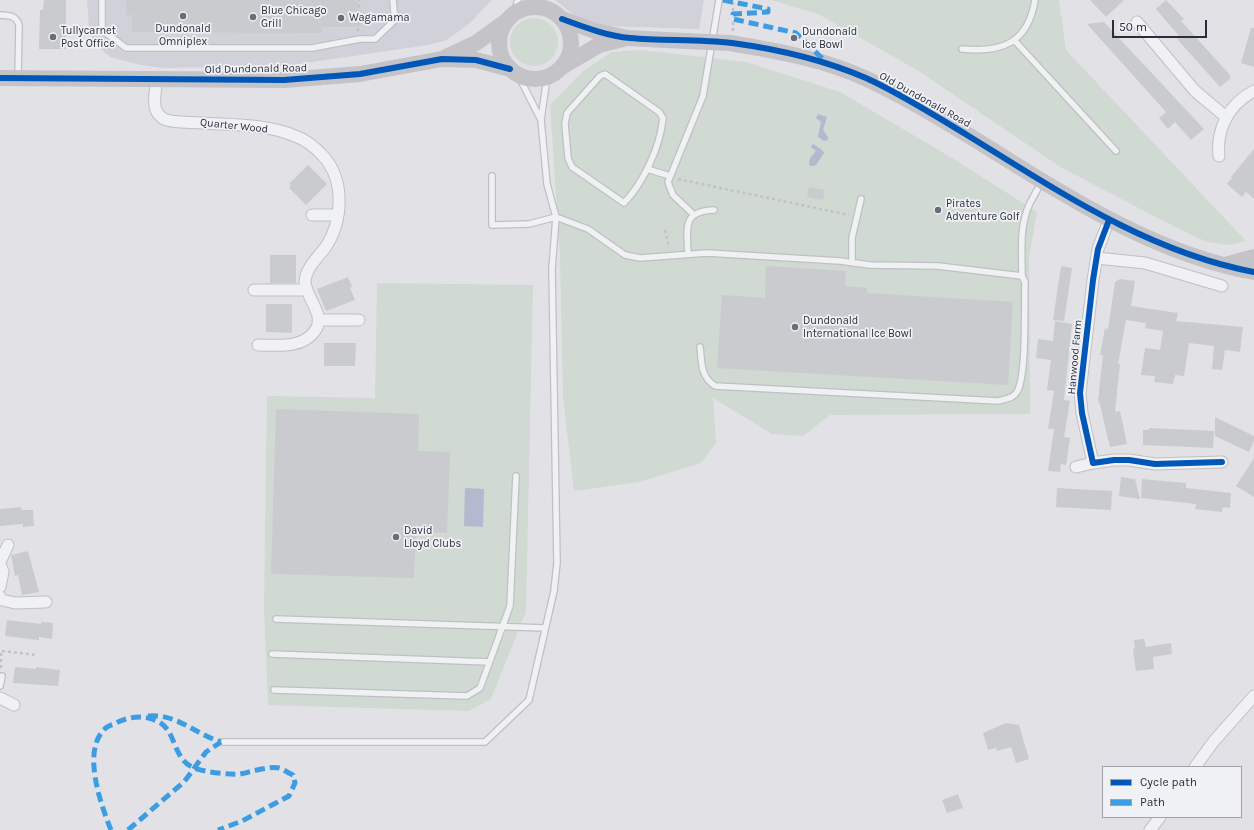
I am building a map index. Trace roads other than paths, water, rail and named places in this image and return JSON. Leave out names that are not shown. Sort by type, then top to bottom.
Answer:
[{"type":"street","points":[[544,4],[558,14],[569,31],[571,40],[568,56],[563,66],[547,77],[535,79],[514,72],[502,59],[499,48],[500,31],[512,12],[544,4]]},
{"type":"street","name":"Old Dundonald Road","points":[[442,59],[476,43],[512,12]]},
{"type":"street","name":"Old Dundonald Road","points":[[562,19],[595,31],[628,38],[730,43],[785,52],[866,78],[917,104],[1042,181],[1109,220],[1188,254],[1221,265],[1254,272]]},
{"type":"street","points":[[1137,22],[1194,91],[1226,117]]},
{"type":"street","name":"Old Dundonald Road","points":[[563,66],[599,45],[628,38]]},
{"type":"street","name":"Old Dundonald Road","points":[[0,78],[284,80],[360,74],[442,59],[476,60],[514,72]]},
{"type":"street","name":"Quarter Wood","points":[[157,79],[155,102],[157,112],[164,119],[180,122],[251,126],[295,136],[310,143],[325,158],[338,180],[337,226],[332,236],[308,271],[305,281],[307,290],[318,314],[318,320]]},
{"type":"street","points":[[1219,156],[1218,143],[1226,117],[1243,97],[1254,92]]},
{"type":"street","points":[[312,215],[337,215]]},
{"type":"street","name":"Hanwood Farm","points":[[1093,463],[1082,413],[1080,393],[1089,306],[1097,258],[1109,220]]},
{"type":"street","points":[[1221,265],[1254,257]]},
{"type":"street","points":[[1097,258],[1145,263],[1222,286]]},
{"type":"street","points":[[254,290],[307,290]]},
{"type":"street","points":[[258,345],[292,345],[308,339],[316,331],[318,320],[359,320]]},
{"type":"street","points":[[1076,467],[1114,460],[1129,460],[1155,464],[1222,462]]},
{"type":"street","points":[[0,586],[3,572],[0,563],[8,545]]},
{"type":"street","points":[[0,600],[15,603],[46,602]]},
{"type":"street","points":[[1196,766],[1214,741],[1254,696]]},
{"type":"street","points":[[0,698],[14,705]]},
{"type":"street","points":[[1150,830],[1159,818]]},
{"type":"lane","points":[[102,0],[102,30],[126,48],[312,48],[360,39],[375,39],[397,18],[394,12],[393,0]]},
{"type":"lane","points":[[694,215],[673,195],[668,182],[703,96],[719,0]]},
{"type":"lane","points":[[962,49],[994,49],[1008,45],[1026,28],[1033,13],[1035,0]]},
{"type":"lane","points":[[0,15],[12,16],[19,25],[18,78]]},
{"type":"lane","points":[[1014,40],[1116,151]]},
{"type":"lane","points":[[514,72],[541,120]]},
{"type":"lane","points":[[605,74],[659,112],[663,118],[647,169],[637,189],[624,203],[572,167],[568,158],[565,124],[568,112],[600,76],[605,74]]},
{"type":"lane","points":[[221,742],[485,742],[529,700],[554,591],[556,563],[552,269],[556,217],[547,184],[541,120],[547,77]]},
{"type":"lane","points":[[647,169],[670,176]]},
{"type":"lane","points":[[492,176],[492,225],[529,224],[556,217],[588,229],[625,255],[640,258],[707,253],[870,265],[938,266],[1022,276]]},
{"type":"lane","points":[[700,347],[703,373],[707,381],[715,386],[998,401],[1011,398],[1017,392],[1022,371],[1025,282],[1022,276],[1021,241],[1024,222],[1030,203],[1042,181]]},
{"type":"lane","points":[[852,263],[852,238],[861,199]]},
{"type":"lane","points":[[688,254],[688,223],[700,210],[714,210]]},
{"type":"lane","points":[[274,690],[467,696],[480,688],[510,606],[516,476]]},
{"type":"lane","points":[[276,619],[545,628]]},
{"type":"lane","points":[[272,654],[489,662]]},
{"type":"lane","points":[[0,686],[2,676]]},
{"type":"water","points":[[818,114],[827,117],[823,130],[828,137],[828,140],[824,141],[818,137],[821,122],[816,118]]},
{"type":"water","points":[[813,144],[824,153],[816,165],[812,166],[809,165],[810,158],[816,151],[811,147]]},
{"type":"water","points":[[465,488],[484,489],[483,527],[464,526]]},
{"type":"place","name":"Dundonald Omniplex","points":[[183,16]]},
{"type":"place","name":"Blue Chicago Grill","points":[[253,17]]},
{"type":"place","name":"Wagamama","points":[[341,18]]},
{"type":"place","name":"Tullycarnet Post Office","points":[[53,37]]},
{"type":"place","name":"Dundonald Ice Bowl","points":[[794,38]]},
{"type":"place","name":"Pirates Adventure Golf","points":[[938,210]]},
{"type":"place","name":"Dundonald International Ice Bowl","points":[[795,327]]},
{"type":"place","name":"David Lloyd Clubs","points":[[396,537]]}]
